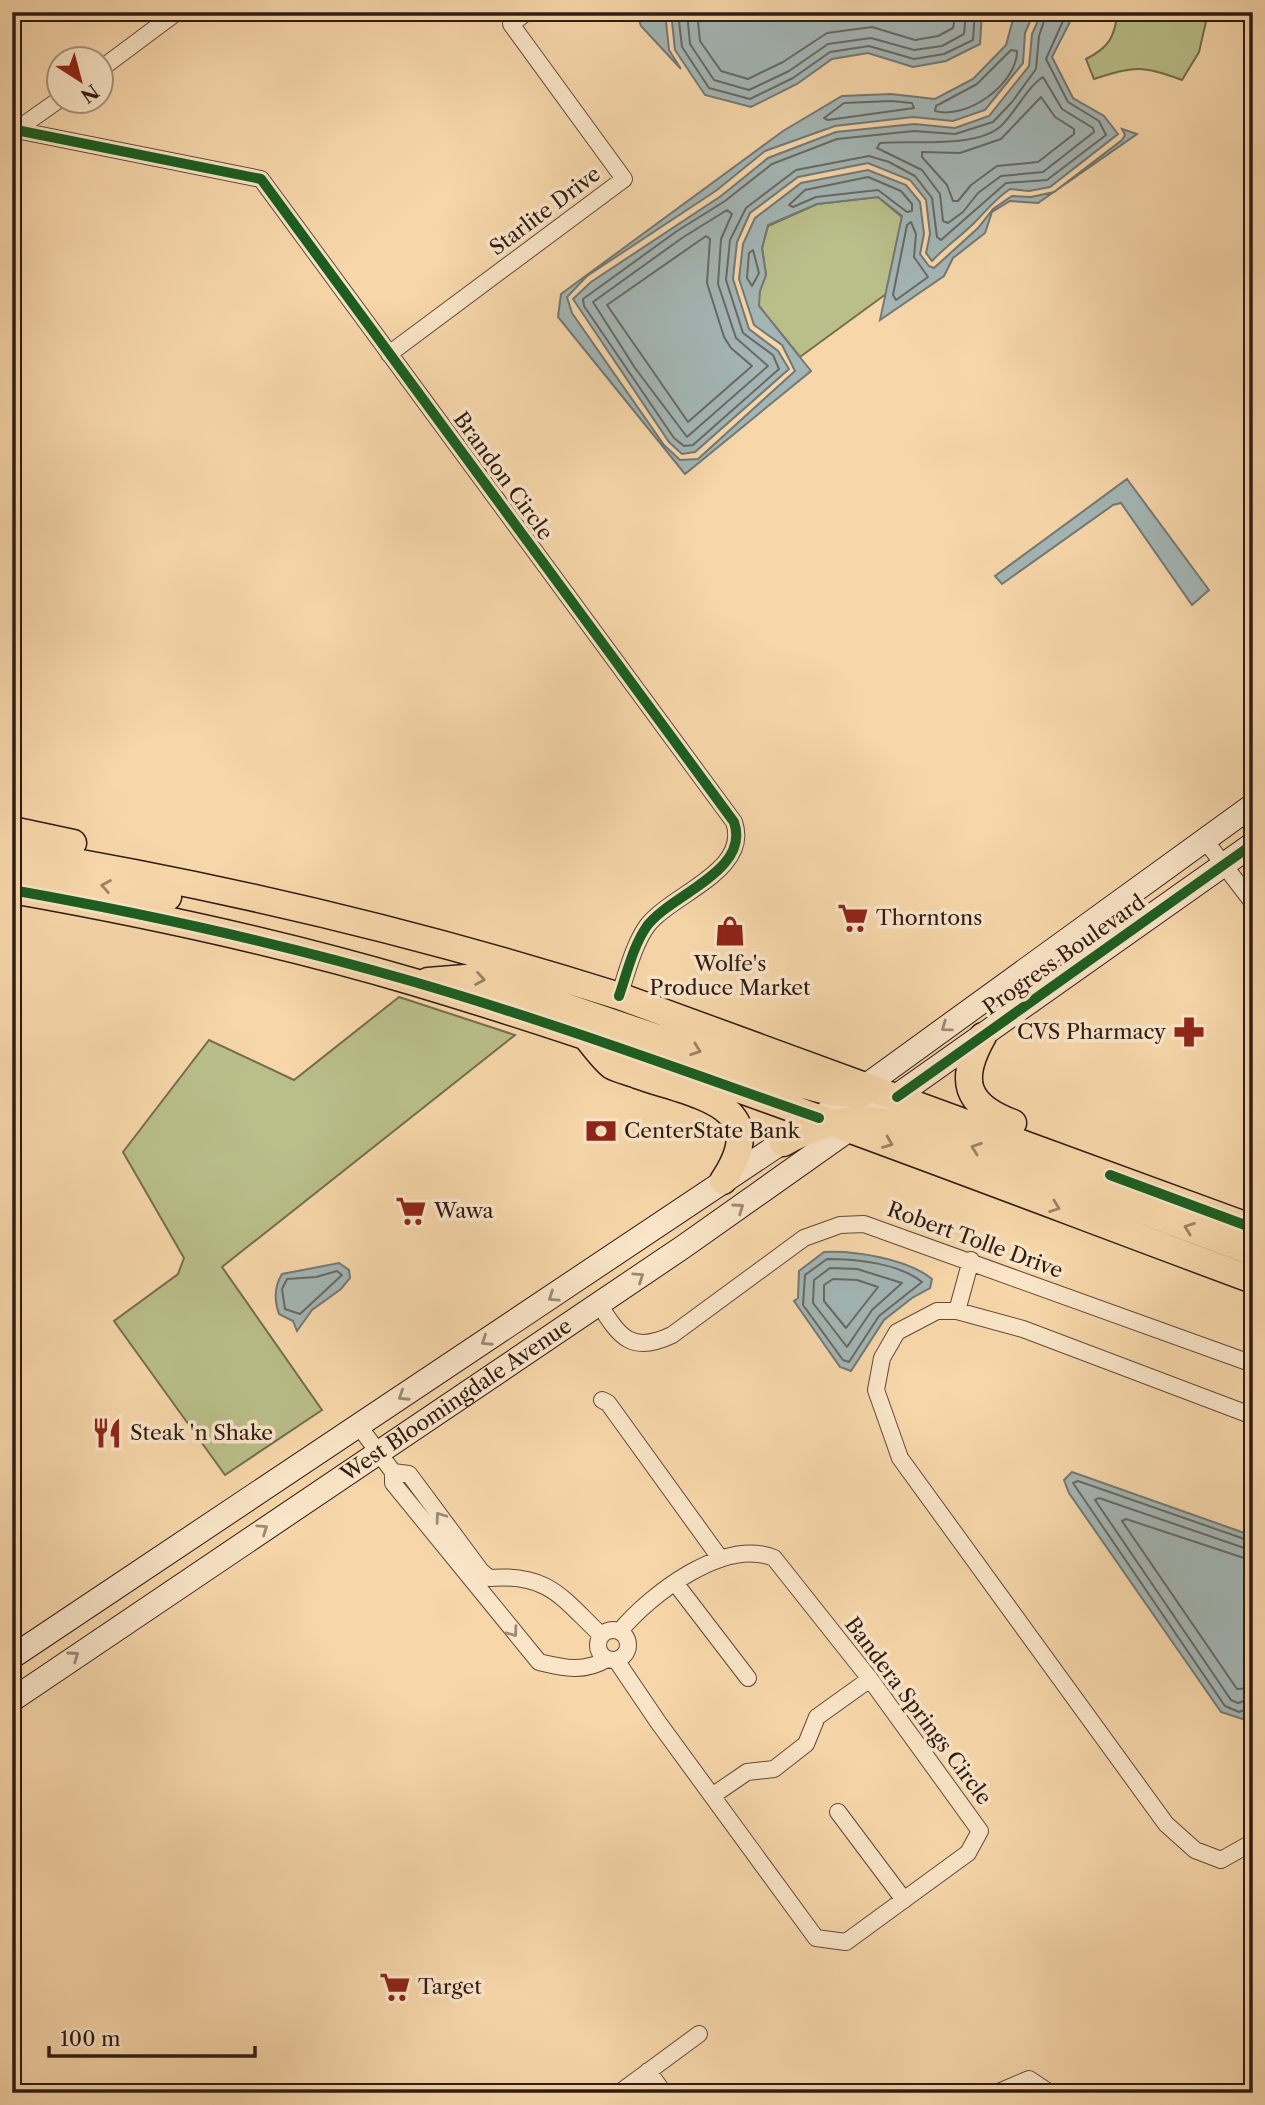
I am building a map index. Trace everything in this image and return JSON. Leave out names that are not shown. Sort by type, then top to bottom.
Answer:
[{"type":"main road","name":"Progress Boulevard","points":[[860,1090],[1253,805]]},
{"type":"main road","points":[[12,830],[350,902],[391,931]]},
{"type":"main road","name":"Progress Boulevard","points":[[897,1097],[1253,844]]},
{"type":"main road","points":[[12,851],[133,872],[318,912],[391,931],[619,996],[860,1090]]},
{"type":"main road","points":[[12,869],[268,915],[318,912]]},
{"type":"main road","points":[[12,890],[240,936],[413,982],[842,1122],[1253,1280]]},
{"type":"main road","points":[[413,982],[478,977],[776,1078],[897,1097],[1253,1228]]},
{"type":"main road","points":[[983,1036],[974,1052],[969,1084],[983,1111],[1253,1212]]},
{"type":"main road","points":[[586,1037],[612,1066],[715,1103],[735,1117],[741,1132],[741,1148],[723,1181]]},
{"type":"main road","name":"West Bloomingdale Avenue","points":[[842,1122],[860,1090]]},
{"type":"main road","name":"West Bloomingdale Avenue","points":[[14,1693],[599,1304],[842,1122],[897,1097]]},
{"type":"main road","points":[[783,1143],[842,1122],[936,1134],[1253,1252]]},
{"type":"main road","name":"West Bloomingdale Avenue","points":[[12,1657],[783,1143]]},
{"type":"street","points":[[116,58],[177,12]]},
{"type":"street","name":"Starlite Drive","points":[[390,354],[624,178],[511,24],[527,12]]},
{"type":"street","points":[[14,132],[46,109]]},
{"type":"street","name":"Brandon Circle","points":[[14,132],[261,178],[737,830],[735,846],[728,861],[661,911],[647,926],[619,996]]},
{"type":"street","points":[[1204,839],[1253,903]]},
{"type":"street","name":"Robert Tolle Drive","points":[[599,1304],[625,1339],[634,1343],[655,1343],[672,1335],[804,1238],[828,1228],[853,1223],[876,1226],[1253,1364]]},
{"type":"street","points":[[957,1311],[971,1260]]},
{"type":"street","points":[[1253,1416],[1023,1329],[957,1311],[937,1311],[922,1316],[897,1332],[882,1358],[876,1390],[900,1458],[1166,1824],[1195,1850],[1221,1860],[1253,1842]]},
{"type":"street","points":[[602,1400],[608,1403],[720,1559]]},
{"type":"street","points":[[358,1425],[393,1472],[393,1483],[539,1662],[566,1669],[593,1668],[611,1660],[628,1650],[627,1639],[620,1631],[610,1630],[601,1635],[597,1648],[611,1660]]},
{"type":"street","points":[[393,1472],[409,1474],[489,1577],[505,1576],[547,1584],[568,1600],[601,1635]]},
{"type":"street","name":"Bandera Springs Circle","points":[[611,1660],[816,1938],[846,1942],[968,1853],[980,1831],[870,1679],[774,1558],[764,1553],[720,1559],[701,1565],[634,1615],[620,1631]]},
{"type":"street","points":[[676,1584],[748,1678]]},
{"type":"street","points":[[712,1796],[747,1772],[774,1769],[806,1744],[817,1717],[870,1679]]},
{"type":"street","points":[[838,1812],[904,1900]]},
{"type":"street","points":[[619,2093],[699,2034]]},
{"type":"street","points":[[648,2071],[664,2093]]},
{"type":"street","points":[[996,2093],[1029,2079],[1049,2092]]},
{"type":"green space","points":[[1118,12],[1208,13],[1199,52],[1182,80],[1138,69],[1094,79],[1086,59],[1101,50],[1110,40]]},
{"type":"green space","points":[[878,197],[902,217],[886,294],[800,357],[759,306],[759,291],[766,275],[762,248],[768,226],[817,204]]},
{"type":"green space","points":[[399,997],[515,1035],[222,1267],[322,1410],[225,1475],[114,1321],[178,1274],[184,1258],[123,1152],[209,1040],[294,1080]]},
{"type":"water","points":[[636,12],[665,12],[669,50],[681,69],[641,26]]},
{"type":"water","points":[[671,12],[982,12],[980,44],[946,61],[913,67],[868,53],[832,59],[797,84],[751,107],[705,95],[675,50]]},
{"type":"water","points":[[1015,12],[1034,12],[1025,33],[1023,63],[985,110],[953,121],[913,117],[835,126],[765,151],[717,190],[587,276],[567,297],[572,313],[664,445],[680,460],[698,459],[795,371],[782,345],[754,325],[739,279],[743,244],[755,218],[801,183],[868,170],[906,185],[920,202],[924,234],[920,254],[929,266],[934,268],[978,228],[993,209],[1012,196],[1031,197],[1054,192],[1038,203],[1010,201],[992,212],[985,233],[953,258],[944,276],[880,320],[902,216],[878,197],[817,204],[768,225],[762,248],[766,275],[760,291],[759,306],[811,371],[685,474],[558,317],[561,294],[783,131],[842,96],[891,94],[935,99],[973,79],[1006,45]]},
{"type":"water","points":[[1042,12],[1075,12],[1052,57],[1073,98],[1104,116],[1118,134],[1050,187],[1029,191],[1010,189],[932,261],[926,253],[930,234],[926,200],[910,180],[868,163],[798,177],[750,213],[737,242],[733,279],[749,329],[778,351],[789,369],[695,452],[682,454],[669,442],[573,299],[591,282],[721,196],[768,158],[836,132],[914,124],[955,128],[989,116],[1029,66],[1032,34]]},
{"type":"water","points":[[1122,129],[1137,134],[1056,190],[1122,140],[1125,135]]},
{"type":"water","points":[[1127,479],[1209,590],[1192,605],[1121,503],[1113,505],[1002,584],[995,576]]},
{"type":"water","points":[[824,1252],[880,1257],[909,1266],[932,1279],[930,1288],[884,1320],[851,1371],[840,1367],[794,1301],[798,1298],[799,1271]]},
{"type":"water","points":[[339,1263],[349,1270],[350,1278],[341,1289],[312,1310],[297,1331],[293,1321],[279,1314],[277,1309],[276,1289],[282,1274]]},
{"type":"water","points":[[1072,1472],[1253,1536],[1251,1713],[1242,1719],[1221,1712],[1069,1493],[1064,1480]]},
{"type":"cycle path","points":[[12,133],[16,130],[261,179],[734,822],[736,839],[731,854],[720,868],[658,914],[647,926],[634,951],[619,996]]},
{"type":"cycle path","points":[[897,1097],[1253,844]]},
{"type":"cycle path","points":[[12,890],[213,930],[411,981],[565,1030],[819,1118]]},
{"type":"cycle path","points":[[1110,1175],[1253,1228]]},
{"type":"place","name":"Thorntons","points":[[853,918]]},
{"type":"place","name":"Wolfe's Produce Market","points":[[730,931]]},
{"type":"place","name":"CVS Pharmacy","points":[[1189,1032]]},
{"type":"place","name":"CenterState Bank","points":[[601,1131]]},
{"type":"place","name":"Wawa","points":[[411,1211]]},
{"type":"place","name":"Steak 'n Shake","points":[[107,1433]]},
{"type":"place","name":"Target","points":[[395,1987]]}]
